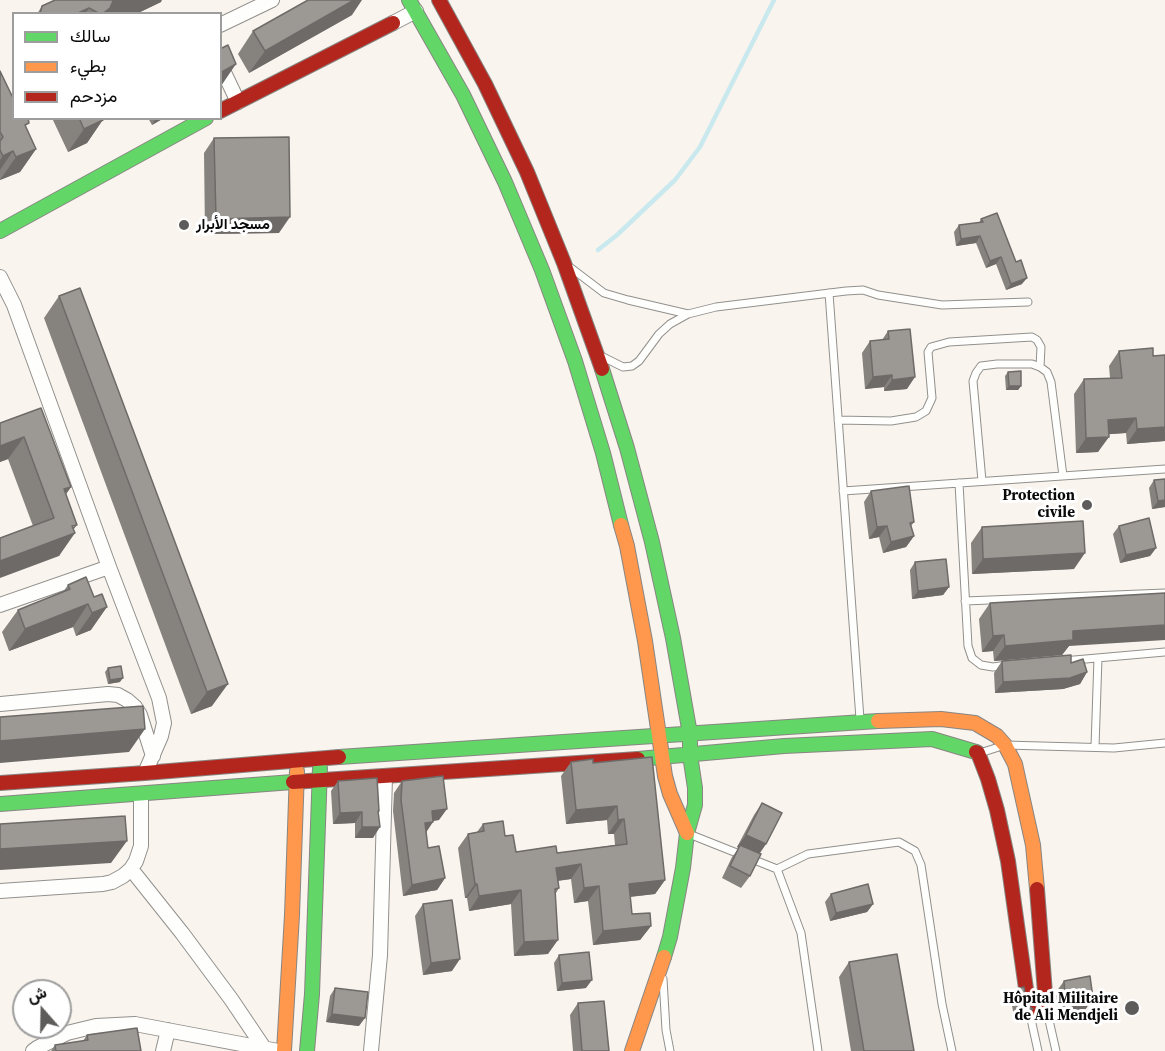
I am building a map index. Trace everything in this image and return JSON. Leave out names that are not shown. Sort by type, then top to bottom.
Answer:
[{"type":"main road","points":[[632,1051],[662,962],[677,902],[687,833],[695,806],[690,734],[673,638],[652,542],[627,448],[598,355],[527,172],[485,84],[437,0],[412,6],[463,95],[505,182],[542,270],[575,361],[603,453],[627,546],[645,641],[662,757],[670,794],[687,833]]},
{"type":"main road","points":[[222,110],[393,23]]},
{"type":"main road","points":[[0,231],[202,120]]},
{"type":"main road","points":[[0,783],[320,758],[860,721],[941,719],[975,723],[997,736],[1005,745],[1014,764],[1033,845],[1046,1006]]},
{"type":"main road","points":[[0,804],[690,755],[784,746],[932,739],[978,753],[988,779],[1008,861],[1029,1010]]},
{"type":"main road","points":[[307,1051],[312,994],[320,758]]},
{"type":"main road","points":[[284,1051],[292,915],[297,760]]},
{"type":"street","points":[[222,24],[272,0]]},
{"type":"street","points":[[393,23],[412,6]]},
{"type":"street","points":[[222,68],[238,102]]},
{"type":"street","points":[[0,278],[14,305],[159,698],[164,723],[161,736],[145,773]]},
{"type":"street","points":[[0,605],[109,567]]},
{"type":"street","points":[[0,704],[108,693],[118,696],[127,700],[140,715],[153,756]]},
{"type":"street","points":[[371,1051],[380,955],[385,777]]},
{"type":"street","points":[[0,891],[103,884],[123,876],[136,861],[141,846],[141,794]]},
{"type":"street","points":[[131,869],[182,933],[264,1048]]},
{"type":"street","points":[[33,1051],[67,1033],[96,1026],[135,1024],[278,1051]]},
{"type":"street","points":[[163,1051],[168,1030]]},
{"type":"lane","points":[[564,263],[604,293],[688,314]]},
{"type":"lane","points":[[598,355],[623,367],[632,366],[639,361],[670,324],[688,314],[716,307],[829,293],[863,291],[942,304],[1028,302]]},
{"type":"lane","points":[[829,293],[860,721]]},
{"type":"lane","points":[[838,420],[891,421],[916,417],[926,411],[932,398],[928,352],[931,347],[949,342],[1032,337],[1041,347],[1040,367]]},
{"type":"lane","points":[[982,481],[973,381],[981,366],[997,364],[1032,364],[1047,372],[1051,382],[1063,476]]},
{"type":"lane","points":[[843,490],[1165,469]]},
{"type":"lane","points":[[959,483],[968,646],[972,658],[981,665],[993,667],[1017,665]]},
{"type":"lane","points":[[965,601],[1165,593]]},
{"type":"lane","points":[[1052,662],[1165,652]]},
{"type":"lane","points":[[1095,747],[1098,658]]},
{"type":"lane","points":[[978,753],[1005,745],[1114,748],[1165,743]]},
{"type":"lane","points":[[687,833],[777,869],[808,854],[899,842],[915,851],[921,865],[942,1004],[952,1051]]},
{"type":"lane","points":[[777,869],[801,933],[818,1051]]},
{"type":"lane","points":[[662,962],[666,1030],[670,1051]]},
{"type":"lane","points":[[1046,1006],[1056,1051]]},
{"type":"lane","points":[[1029,1010],[1038,1051]]},
{"type":"building","points":[[55,0],[115,0],[105,12],[96,12],[89,8],[80,12],[40,12],[42,6]]},
{"type":"building","points":[[308,0],[354,0],[265,51],[253,31]]},
{"type":"building","points":[[228,45],[236,64],[222,72],[222,48]]},
{"type":"building","points":[[0,71],[12,96],[12,120],[28,120],[29,123],[25,125],[36,149],[16,157],[13,151],[3,156],[0,141],[3,137],[0,132]]},
{"type":"building","points":[[80,120],[103,120],[84,129]]},
{"type":"building","points":[[289,137],[290,217],[216,219],[214,138]]},
{"type":"building","points":[[997,213],[1016,262],[1021,260],[1027,278],[1011,284],[1001,257],[990,261],[980,236],[961,239],[959,225],[983,222],[981,219]]},
{"type":"building","points":[[80,288],[228,684],[207,692],[59,296]]},
{"type":"building","points":[[910,329],[915,377],[892,380],[892,375],[873,377],[870,341],[889,339],[888,331]]},
{"type":"building","points":[[1153,348],[1153,356],[1165,355],[1165,427],[1137,429],[1136,418],[1108,420],[1109,437],[1086,438],[1084,379],[1122,378],[1119,351]]},
{"type":"building","points":[[1021,371],[1021,386],[1009,386],[1008,372]]},
{"type":"building","points":[[41,408],[71,487],[64,489],[77,525],[72,526],[75,533],[0,561],[0,538],[54,518],[24,437],[0,446],[0,423]]},
{"type":"building","points":[[1165,479],[1165,500],[1158,501],[1154,480]]},
{"type":"building","points":[[909,486],[914,522],[910,523],[914,536],[891,542],[887,526],[877,527],[871,491]]},
{"type":"building","points":[[1149,518],[1156,548],[1126,555],[1119,526]]},
{"type":"building","points":[[1083,521],[1085,553],[983,559],[982,527]]},
{"type":"building","points":[[946,559],[949,587],[918,591],[915,562]]},
{"type":"building","points":[[86,577],[94,597],[102,594],[107,607],[92,613],[88,604],[25,629],[18,610],[70,589],[68,585]]},
{"type":"building","points":[[1165,593],[1165,625],[1073,631],[1073,640],[1005,646],[1004,635],[993,636],[990,603]]},
{"type":"building","points":[[1071,655],[1071,663],[1083,659],[1087,672],[1070,678],[1003,682],[1002,661]]},
{"type":"building","points":[[121,666],[123,678],[110,680],[108,668]]},
{"type":"building","points":[[143,706],[145,729],[0,741],[0,717]]},
{"type":"building","points":[[652,757],[665,880],[629,884],[632,914],[650,913],[651,926],[603,931],[599,886],[584,888],[581,864],[556,868],[559,888],[555,889],[558,940],[524,942],[521,890],[479,896],[477,884],[475,884],[468,834],[484,831],[483,824],[503,821],[505,836],[513,835],[516,852],[556,846],[557,853],[627,844],[624,819],[618,820],[617,806],[576,810],[571,762],[593,759],[593,763]]},
{"type":"building","points":[[443,776],[447,809],[432,811],[433,822],[425,823],[428,848],[439,846],[445,878],[412,885],[401,800],[402,781]]},
{"type":"building","points":[[377,778],[380,827],[362,827],[362,812],[340,813],[338,781]]},
{"type":"building","points":[[762,803],[782,813],[766,844],[746,835]]},
{"type":"building","points":[[125,816],[127,841],[0,849],[0,824]]},
{"type":"building","points":[[740,845],[761,854],[750,876],[730,866]]},
{"type":"building","points":[[868,884],[873,904],[836,913],[831,894]]},
{"type":"building","points":[[452,900],[460,959],[431,963],[423,904]]},
{"type":"building","points":[[589,952],[592,980],[562,983],[559,955]]},
{"type":"building","points":[[897,954],[914,1051],[864,1051],[849,962]]},
{"type":"building","points":[[1090,976],[1093,998],[1062,1004],[1065,994],[1064,981]]},
{"type":"building","points":[[1024,987],[1026,1000],[1033,1009],[1023,1010],[1019,988]]},
{"type":"building","points":[[335,988],[368,992],[365,1018],[332,1014]]},
{"type":"building","points":[[604,1001],[609,1051],[582,1051],[578,1003]]},
{"type":"building","points":[[137,1028],[141,1051],[56,1051],[55,1045],[88,1040],[87,1035]]},
{"type":"waterway","points":[[598,250],[675,180],[700,147],[774,0]]},
{"type":"traffic: fast","points":[[409,0],[463,95],[505,182],[542,270],[575,361],[603,453],[621,525]]},
{"type":"traffic: fast","points":[[0,231],[202,120]]},
{"type":"traffic: fast","points":[[602,369],[627,448],[652,542],[673,638],[690,734],[695,805],[687,833],[683,868],[664,957]]},
{"type":"traffic: fast","points":[[339,757],[878,721]]},
{"type":"traffic: fast","points":[[638,759],[784,746],[932,739],[976,752]]},
{"type":"traffic: fast","points":[[307,1051],[312,994],[320,768]]},
{"type":"traffic: fast","points":[[0,804],[293,782]]},
{"type":"traffic: slow","points":[[621,525],[645,641],[665,776],[670,794],[687,833]]},
{"type":"traffic: slow","points":[[878,721],[941,719],[975,723],[997,736],[1005,745],[1015,764],[1033,845],[1037,889]]},
{"type":"traffic: slow","points":[[284,1051],[297,771]]},
{"type":"traffic: slow","points":[[632,1051],[664,957]]},
{"type":"traffic: jam","points":[[439,0],[485,84],[527,172],[564,263],[602,369]]},
{"type":"traffic: jam","points":[[222,110],[393,23]]},
{"type":"traffic: jam","points":[[976,752],[988,779],[1008,861],[1029,1010]]},
{"type":"traffic: jam","points":[[0,783],[339,757]]},
{"type":"traffic: jam","points":[[293,782],[638,759]]},
{"type":"traffic: jam","points":[[1037,889],[1046,1006]]},
{"type":"place","name":"مسجد الأبرار","points":[[184,225]]},
{"type":"place","name":"Protection civile","points":[[1087,505]]},
{"type":"place","name":"Hôpital Militaire de Ali Mendjeli","points":[[1132,1008]]}]
